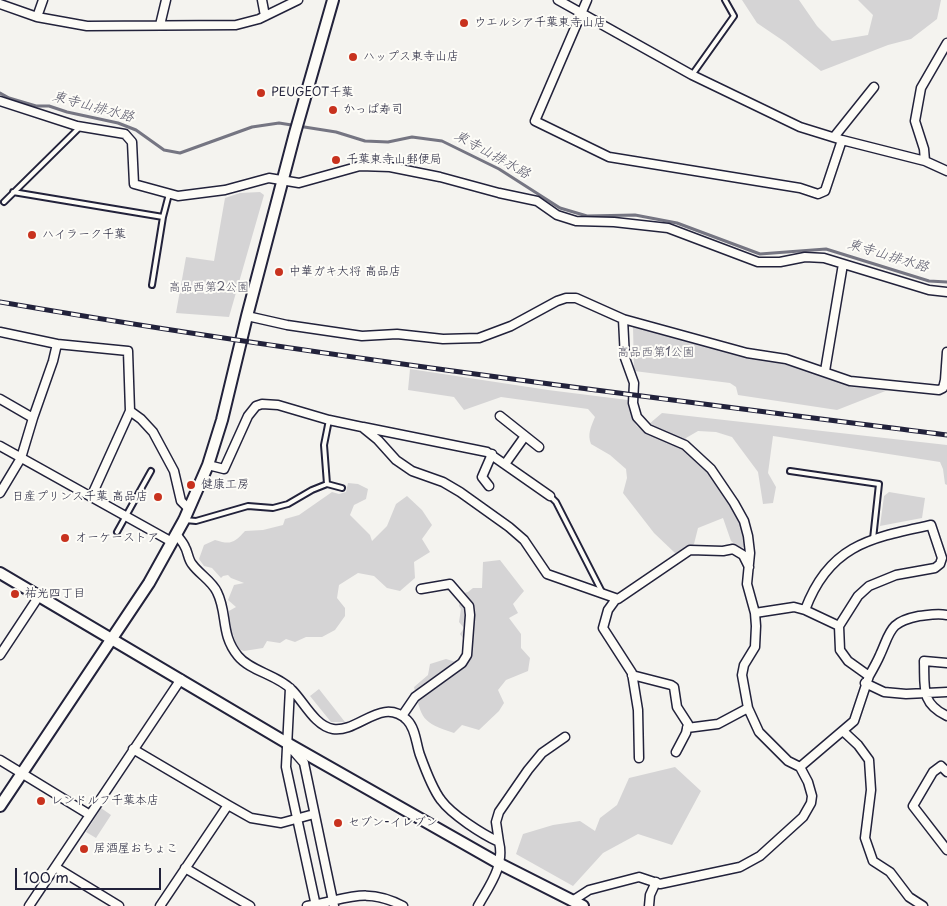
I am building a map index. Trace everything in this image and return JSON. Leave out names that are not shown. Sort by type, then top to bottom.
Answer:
[{"type":"street","points":[[37,17],[43,0]]},
{"type":"street","points":[[160,25],[166,0]]},
{"type":"street","points":[[262,0],[265,16]]},
{"type":"street","points":[[0,4],[37,17],[87,26],[236,25],[265,16],[298,0]]},
{"type":"street","points":[[0,806],[149,583],[184,520],[208,465],[222,420],[294,133],[333,0]]},
{"type":"street","points":[[558,0],[692,75],[800,127],[842,140],[925,161],[947,171]]},
{"type":"street","points":[[587,0],[535,121],[609,157],[800,188],[818,194],[825,191],[842,140]]},
{"type":"street","points":[[925,161],[924,149],[915,121],[921,88],[947,43]]},
{"type":"street","points":[[834,137],[874,87]]},
{"type":"street","points":[[0,101],[80,127],[125,134],[132,142],[134,184],[178,196],[225,190],[269,178],[299,183],[360,166],[390,167],[440,177],[537,201],[557,215],[576,221],[614,222],[668,228],[758,262],[780,262],[805,257],[824,258],[929,290],[947,292]]},
{"type":"street","points":[[825,371],[843,264]]},
{"type":"street","points":[[247,316],[287,325],[362,336],[397,334],[443,339],[479,338],[511,326],[557,301],[566,298],[576,298],[623,319],[747,353],[786,358],[850,381],[939,390],[943,388],[945,380],[947,352]]},
{"type":"street","points":[[572,901],[589,890],[639,877],[660,884],[740,867],[760,856],[803,817],[811,803],[812,796],[808,782],[800,767],[788,761],[759,732],[748,708],[742,674],[744,665],[755,647],[755,613],[747,584],[750,553],[744,521],[711,469],[685,445],[648,429],[637,417],[632,403],[634,383],[625,358],[623,319]]},
{"type":"street","points":[[0,332],[57,344],[128,351],[130,411],[91,497]]},
{"type":"street","points":[[0,493],[22,458],[57,344]]},
{"type":"street","points":[[0,399],[33,418]]},
{"type":"street","points":[[208,465],[224,469],[248,416],[256,406],[262,404],[278,405],[328,420],[492,454],[550,496]]},
{"type":"street","points":[[130,411],[141,418],[153,432],[174,471],[181,501],[189,509]]},
{"type":"street","points":[[500,416],[539,447]]},
{"type":"street","points":[[362,427],[404,466],[412,471],[444,482],[509,527],[524,540],[547,574],[616,599]]},
{"type":"street","points":[[506,464],[525,436]]},
{"type":"street","points":[[0,446],[126,516],[174,538],[186,548],[189,561],[220,598],[226,637],[236,654],[242,661],[279,680],[290,688],[320,723],[334,729],[353,725],[374,714],[392,713],[402,716],[409,722],[416,738],[420,755],[441,800],[482,834],[499,842]]},
{"type":"street","points":[[490,486],[482,477],[492,454]]},
{"type":"street","points":[[805,610],[811,594],[826,570],[850,550],[873,539],[931,525],[942,558],[940,564],[935,568],[896,575],[870,586],[858,596],[839,626],[840,650],[867,680],[884,692],[925,694],[947,692]]},
{"type":"street","points":[[639,758],[638,710],[632,675],[603,628],[608,610],[616,599],[690,550],[723,551],[733,549],[742,555],[749,567]]},
{"type":"street","points":[[0,573],[287,743],[500,864],[583,906]]},
{"type":"street","points":[[402,716],[415,697],[462,663],[467,655],[469,606],[450,584],[421,589]]},
{"type":"street","points":[[0,655],[39,596]]},
{"type":"street","points":[[755,613],[794,607],[805,610],[839,626]]},
{"type":"street","points":[[800,767],[854,721],[861,704],[867,680],[887,637],[897,624],[909,618],[937,613],[947,614]]},
{"type":"street","points":[[947,663],[924,661],[925,694],[934,710],[947,716]]},
{"type":"street","points":[[632,675],[674,687],[677,707],[688,724],[686,734],[676,752]]},
{"type":"street","points":[[29,906],[181,679]]},
{"type":"street","points":[[290,688],[286,767],[316,905]]},
{"type":"street","points":[[687,728],[718,724],[748,708]]},
{"type":"street","points":[[843,731],[870,760],[872,790],[865,838],[873,862],[890,872],[909,897],[923,906]]},
{"type":"street","points":[[478,906],[500,864],[501,851],[496,822],[499,812],[542,753],[565,737]]},
{"type":"street","points":[[287,743],[304,763],[333,903]]},
{"type":"street","points":[[134,749],[228,806],[252,818],[281,823],[314,814]]},
{"type":"street","points":[[0,760],[90,815]]},
{"type":"street","points":[[947,772],[941,766],[933,772],[913,806],[947,850]]},
{"type":"street","points":[[160,906],[228,806]]},
{"type":"street","points":[[940,841],[947,836]]},
{"type":"street","points":[[55,867],[119,906]]},
{"type":"street","points":[[186,868],[250,906]]},
{"type":"street","points":[[650,906],[650,895],[656,882]]},
{"type":"street","points":[[308,906],[333,903],[360,895],[392,900],[403,906]]},
{"type":"lane","points":[[692,75],[734,16],[725,0]]},
{"type":"lane","points":[[4,202],[80,127]]},
{"type":"lane","points":[[13,192],[163,217]]},
{"type":"lane","points":[[152,285],[163,217],[169,194]]},
{"type":"lane","points":[[327,484],[324,445],[328,420]]},
{"type":"lane","points":[[117,532],[151,471]]},
{"type":"lane","points":[[790,471],[879,484],[873,539]]},
{"type":"lane","points":[[184,520],[196,522],[248,506],[273,508],[288,504],[312,490],[327,484],[342,488]]},
{"type":"lane","points":[[550,496],[556,502],[603,594]]},
{"type":"green space","points":[[742,0],[799,0],[817,26],[832,41],[868,35],[873,15],[858,0],[941,0],[937,19],[911,39],[888,45],[821,71],[785,42],[757,23]]},
{"type":"green space","name":"高品西第2公園","points":[[260,192],[264,195],[229,317],[176,313],[186,257],[214,261],[225,198],[240,193]]},
{"type":"green space","name":"高品西第1公園","points":[[633,327],[795,367],[852,387],[888,390],[837,410],[738,395],[736,387],[730,383],[634,371]]},
{"type":"green space","points":[[410,369],[628,400],[636,425],[642,430],[662,413],[947,445],[947,485],[945,484],[940,462],[773,436],[768,473],[776,487],[773,503],[763,504],[758,472],[732,437],[716,432],[698,431],[686,438],[681,446],[706,469],[727,498],[742,529],[745,547],[740,548],[731,541],[723,518],[698,528],[694,544],[682,552],[675,553],[654,533],[623,493],[627,478],[626,469],[610,455],[591,444],[589,434],[595,417],[588,409],[501,397],[464,410],[454,397],[408,390]]},
{"type":"green space","points":[[348,483],[358,484],[368,489],[366,499],[354,505],[350,515],[370,535],[372,541],[387,526],[396,504],[407,496],[422,510],[432,525],[422,539],[430,552],[414,562],[415,578],[400,591],[387,588],[374,576],[358,573],[339,585],[337,598],[345,608],[345,616],[335,630],[322,637],[306,637],[295,642],[286,639],[280,643],[267,641],[263,648],[244,651],[238,649],[227,618],[229,611],[236,607],[228,600],[234,585],[244,583],[228,575],[221,578],[212,568],[204,566],[199,559],[204,545],[215,540],[229,543],[245,531],[263,530],[283,525],[285,519],[299,515],[332,492],[339,494],[346,492]]},
{"type":"green space","points":[[889,492],[925,498],[922,518],[880,526],[884,496]]},
{"type":"green space","points":[[500,560],[524,591],[513,604],[518,613],[509,618],[521,634],[521,648],[530,658],[528,671],[506,680],[498,690],[504,703],[499,711],[479,730],[462,725],[454,733],[435,726],[425,718],[421,713],[414,687],[428,675],[430,664],[446,659],[456,662],[462,655],[465,641],[460,634],[464,628],[459,622],[461,594],[473,588],[482,588],[483,562]]},
{"type":"green space","points":[[319,689],[345,722],[331,722],[310,696]]},
{"type":"green space","points":[[675,767],[701,791],[672,845],[638,834],[603,853],[573,886],[516,854],[523,834],[553,825],[580,821],[595,831],[600,818],[617,805],[629,778]]},
{"type":"green space","points":[[101,808],[111,815],[96,838],[86,832]]},
{"type":"waterway","name":"東寺山排水路","points":[[0,93],[9,98],[36,106],[49,106],[67,112],[118,123],[136,130],[164,150],[180,153],[252,127],[279,123],[336,132],[365,141],[388,142],[412,137],[442,141],[499,169],[560,208],[587,216],[635,215],[677,223],[760,254],[826,249],[929,281],[947,282]]},
{"type":"railway","points":[[0,302],[118,322],[354,357],[591,390],[947,435]]},
{"type":"place","name":"ウエルシア千葉東寺山店","points":[[464,23]]},
{"type":"place","name":"ハップス東寺山店","points":[[353,57]]},
{"type":"place","name":"PEUGEOT千葉","points":[[261,93]]},
{"type":"place","name":"かっぱ寿司","points":[[333,110]]},
{"type":"place","name":"千葉東寺山郵便局","points":[[336,160]]},
{"type":"place","name":"ハイラーク千葉","points":[[32,235]]},
{"type":"place","name":"中華ガキ大将 高品店","points":[[279,272]]},
{"type":"place","name":"健康工房","points":[[191,485]]},
{"type":"place","name":"日産プリンス千葉 高品店","points":[[158,497]]},
{"type":"place","name":"オーケーストア","points":[[65,538]]},
{"type":"place","name":"祐光四丁目","points":[[15,594]]},
{"type":"place","name":"レンドルフ千葉本店","points":[[41,801]]},
{"type":"place","name":"セブン-イレブン","points":[[338,823]]},
{"type":"place","name":"居酒屋おちょこ","points":[[84,849]]}]
